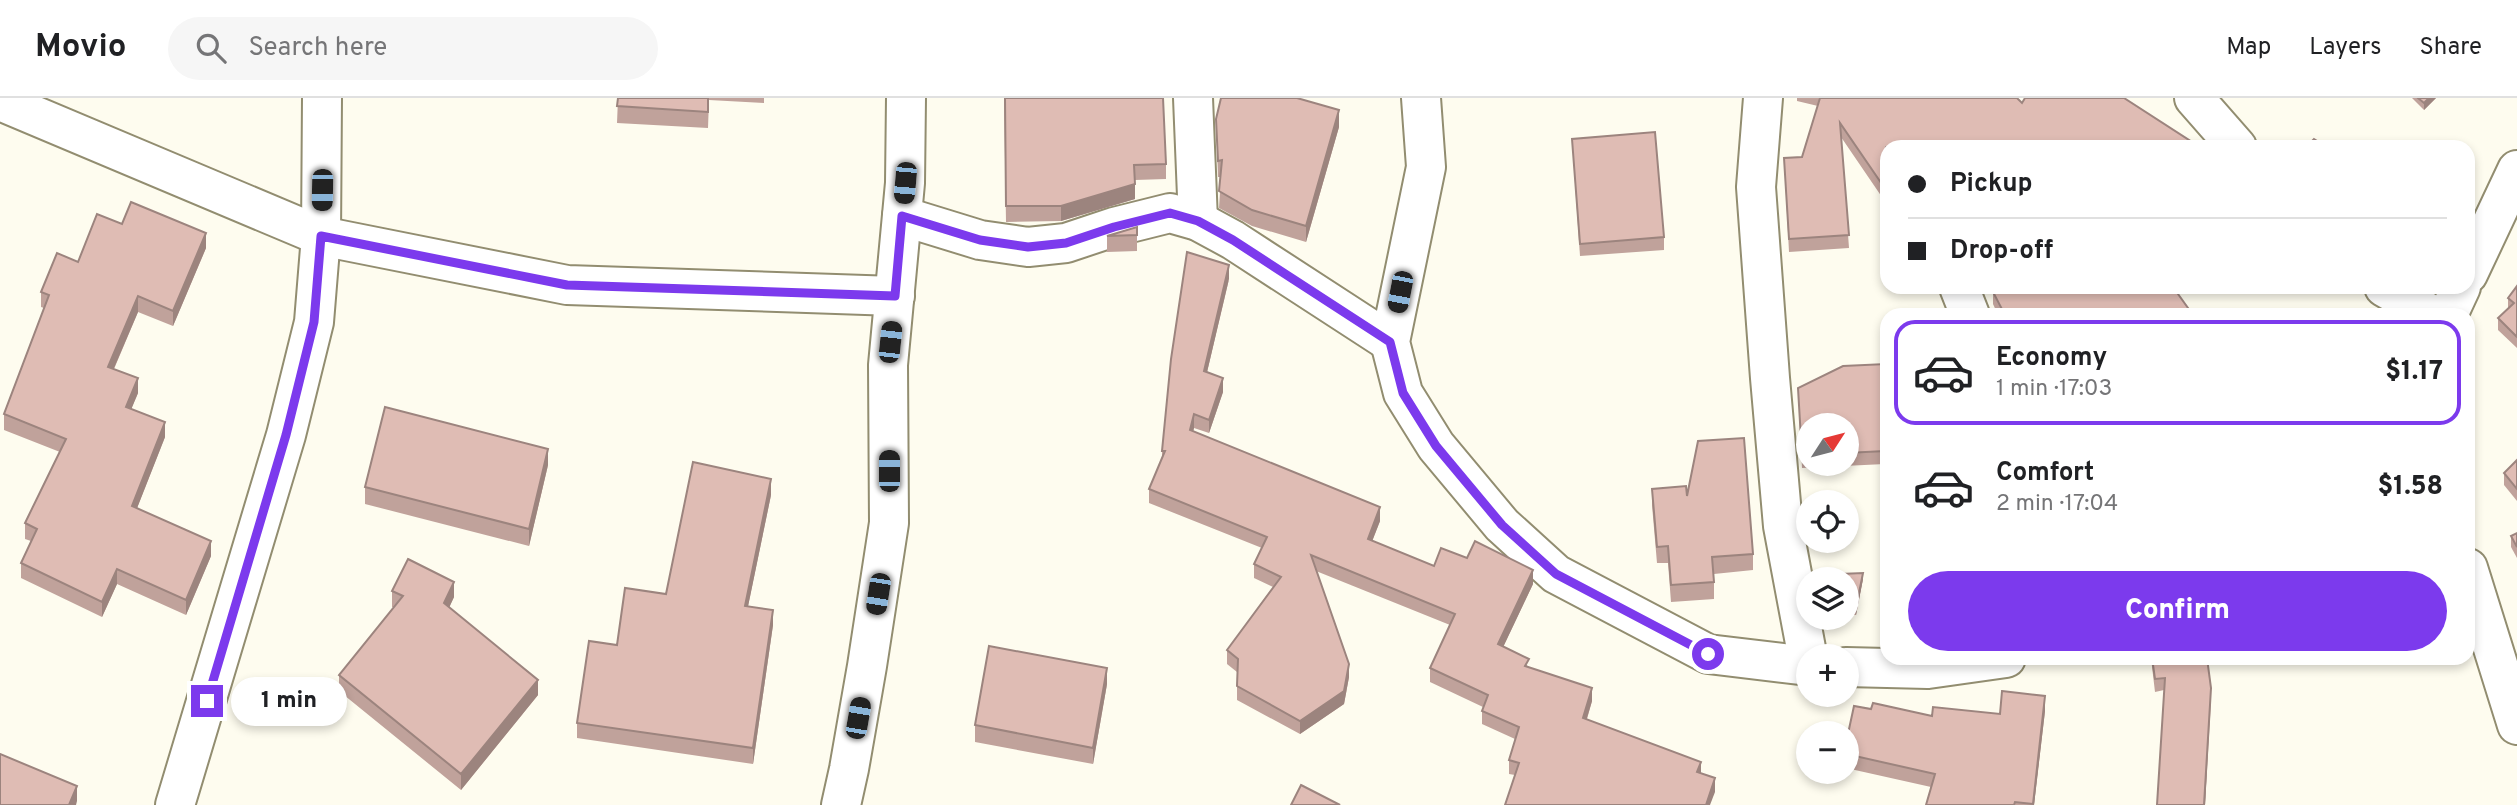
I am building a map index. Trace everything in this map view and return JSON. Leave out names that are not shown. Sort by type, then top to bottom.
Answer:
[{"type":"street","points":[[175,805],[286,435],[314,322],[321,236],[322,98]]},
{"type":"street","points":[[841,805],[861,705],[889,523],[888,365],[905,183],[906,98]]},
{"type":"street","points":[[1193,98],[1198,221]]},
{"type":"street","points":[[1421,98],[1426,167],[1390,342],[1403,393],[1436,446],[1502,525],[1556,574],[1708,654],[1796,665]]},
{"type":"street","points":[[1763,98],[1756,187],[1770,378],[1783,526],[1805,644]]},
{"type":"street","points":[[2194,98],[2231,140]]},
{"type":"street","points":[[0,101],[321,236],[567,285],[895,296]]},
{"type":"street","points":[[2475,260],[2516,175]]},
{"type":"street","points":[[902,216],[980,240],[1028,247],[1066,243],[1170,213],[1198,221],[1233,240],[1390,342]]},
{"type":"street","points":[[2396,294],[2420,308]]},
{"type":"street","points":[[2475,590],[2517,724]]},
{"type":"street","points":[[1859,667],[1928,669],[1956,665]]},
{"type":"building","points":[[618,98],[708,98],[708,112],[617,106]]},
{"type":"building","points":[[1005,98],[1163,98],[1166,164],[1134,165],[1135,184],[1061,206],[1006,206]]},
{"type":"building","points":[[1221,98],[1297,98],[1339,110],[1306,226],[1252,210],[1219,191],[1222,160],[1218,161],[1216,119]]},
{"type":"building","points":[[1820,98],[2017,98],[2022,103],[2025,98],[2124,98],[2189,140],[1880,140],[1880,181],[1840,123],[1849,235],[1789,239],[1784,158],[1802,157]]},
{"type":"building","points":[[1655,132],[1664,237],[1580,244],[1572,139]]},
{"type":"building","points":[[131,202],[206,233],[173,311],[138,296],[108,367],[138,378],[126,407],[165,422],[132,506],[211,541],[186,600],[117,569],[102,602],[21,563],[37,529],[25,523],[66,439],[4,414],[49,295],[41,292],[57,253],[78,262],[97,214],[122,224]]},
{"type":"building","points":[[1137,227],[1137,235],[1107,236]]},
{"type":"building","points":[[1187,252],[1229,265],[1204,371],[1223,378],[1209,420],[1194,414],[1190,430],[1380,507],[1368,539],[1434,566],[1441,548],[1467,558],[1475,541],[1533,570],[1498,644],[1529,659],[1525,666],[1592,688],[1583,718],[1701,762],[1697,772],[1715,778],[1706,805],[1505,805],[1519,763],[1509,760],[1519,727],[1482,711],[1488,695],[1430,668],[1455,614],[1311,555],[1349,664],[1344,691],[1300,721],[1237,686],[1238,659],[1227,650],[1281,577],[1254,564],[1267,537],[1149,489],[1165,451],[1162,451],[1171,359]]},
{"type":"building","points":[[2517,286],[2517,337],[2498,318],[2514,303],[2508,298]]},
{"type":"building","points":[[1994,294],[2178,294],[2188,308],[2001,308]]},
{"type":"building","points":[[1880,364],[1880,451],[1859,452],[1859,413],[1799,413],[1798,388],[1843,366]]},
{"type":"building","points":[[385,407],[548,449],[529,529],[365,487]]},
{"type":"building","points":[[1744,438],[1753,554],[1712,557],[1714,582],[1671,585],[1668,546],[1657,547],[1652,489],[1686,486],[1687,496],[1698,441]]},
{"type":"building","points":[[2517,460],[2517,489],[2504,473]]},
{"type":"building","points":[[693,462],[771,479],[745,606],[773,610],[753,748],[577,723],[589,641],[617,645],[625,588],[666,594]]},
{"type":"building","points":[[2517,533],[2517,547],[2511,536]]},
{"type":"building","points":[[408,559],[454,582],[444,603],[538,680],[461,774],[339,675],[403,596],[392,591]]},
{"type":"building","points":[[1859,573],[1863,573],[1859,593]]},
{"type":"building","points":[[989,646],[1107,668],[1093,748],[975,725]]},
{"type":"building","points":[[2153,665],[2208,665],[2211,688],[2204,805],[2157,805],[2165,678],[2155,679]]},
{"type":"building","points":[[2002,691],[2045,696],[2033,804],[2015,802],[2014,805],[1926,805],[1935,774],[1859,757],[1859,721],[1851,721],[1854,707],[1871,709],[1873,703],[1932,716],[1933,707],[2000,714]]},
{"type":"building","points":[[0,754],[77,786],[69,805],[0,805]]},
{"type":"building","points":[[1301,785],[1340,805],[1291,805]]},
{"type":"route","points":[[207,701],[286,435],[314,322],[321,236],[567,285],[895,296],[902,216],[980,240],[1028,247],[1066,243],[1170,213],[1198,221],[1233,240],[1390,342],[1403,393],[1436,446],[1502,525],[1556,574],[1708,654]]}]
